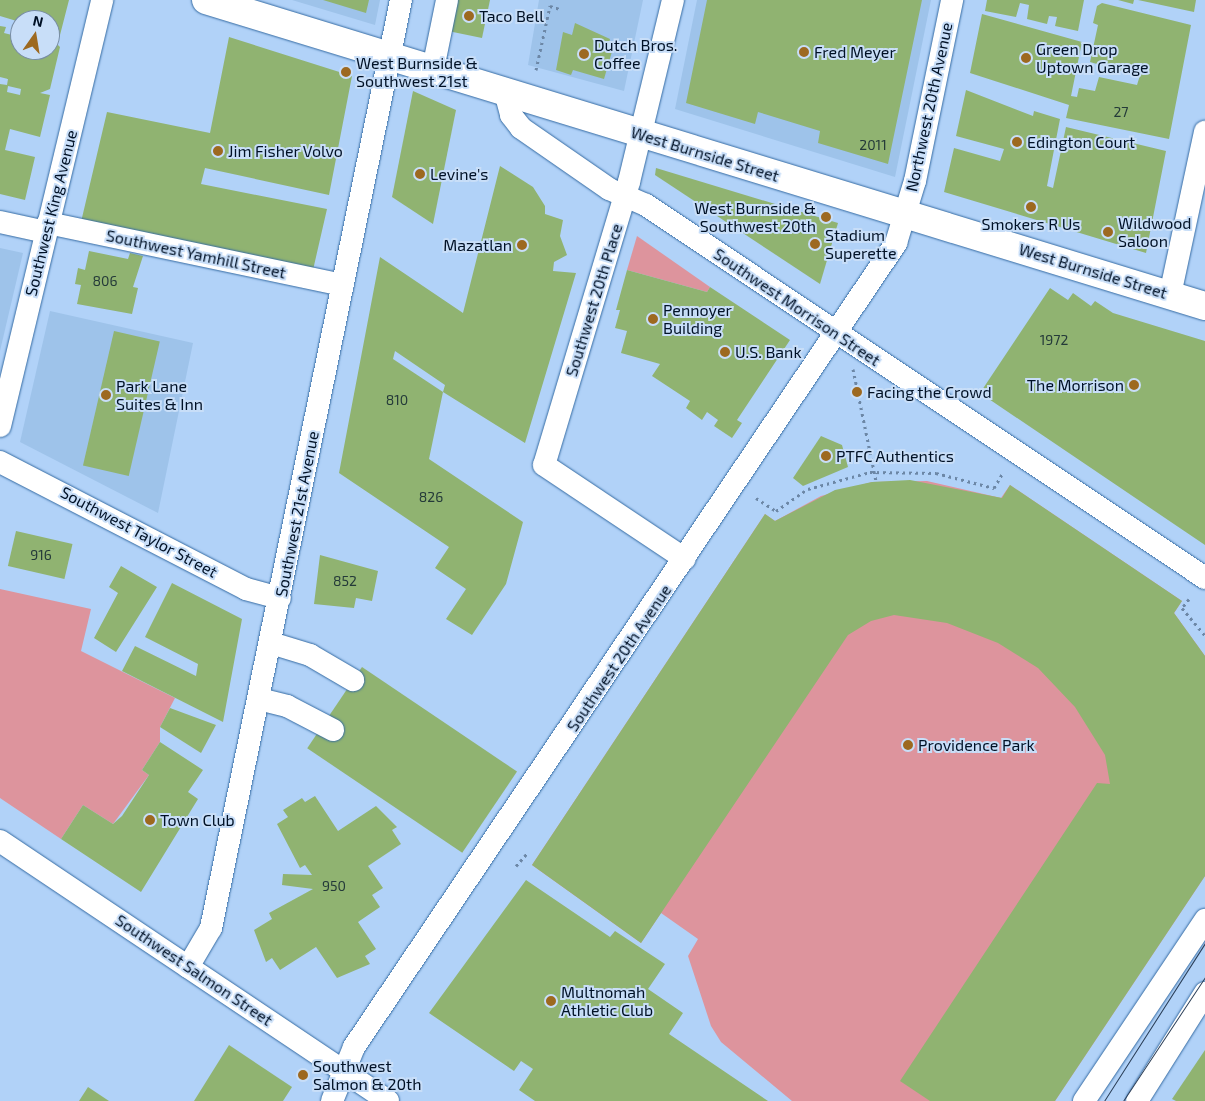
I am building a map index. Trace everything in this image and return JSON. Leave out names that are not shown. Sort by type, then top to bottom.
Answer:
[{"type":"main road","name":"West Burnside Street","points":[[206,0],[1205,306]]},
{"type":"street","name":"Southwest King Avenue","points":[[0,426],[102,0]]},
{"type":"street","name":"Southwest 21st Avenue","points":[[188,967],[210,928],[271,643],[400,0]]},
{"type":"street","points":[[433,70],[447,0]]},
{"type":"street","name":"Southwest 20th Place","points":[[674,0],[625,196],[544,465],[685,559]]},
{"type":"street","name":"Northwest 20th Avenue","points":[[905,214],[952,0]]},
{"type":"street","name":"Southwest Morrison Street","points":[[505,92],[511,115],[521,128],[625,196],[646,205],[1205,578]]},
{"type":"street","points":[[1170,295],[1205,132]]},
{"type":"street","name":"Southwest 20th Avenue","points":[[332,1101],[354,1047],[837,334],[896,243],[905,214]]},
{"type":"street","name":"Southwest Yamhill Street","points":[[0,222],[47,228],[343,285]]},
{"type":"street","name":"Southwest Taylor Street","points":[[0,462],[246,589],[280,598]]},
{"type":"street","points":[[271,643],[310,655],[353,680]]},
{"type":"street","points":[[259,699],[287,706],[333,730]]},
{"type":"street","name":"Southwest Salmon Street","points":[[0,841],[388,1101]]},
{"type":"street","points":[[1084,1101],[1205,920]]},
{"type":"street","points":[[1137,1101],[1205,993]]},
{"type":"path","points":[[536,70],[550,6],[560,9]]},
{"type":"path","points":[[852,366],[876,482]]},
{"type":"path","points":[[756,498],[776,511],[808,489],[874,472],[936,473],[994,488],[1002,474]]},
{"type":"path","points":[[1189,599],[1182,608],[1205,635]]},
{"type":"path","points":[[516,866],[528,852]]},
{"type":"shaded area","points":[[292,0],[380,0],[375,25]]},
{"type":"shaded area","points":[[539,0],[643,0],[624,91],[528,65]]},
{"type":"shaded area","name":"Fred Meyer","points":[[697,0],[931,0],[895,177],[675,109]]},
{"type":"shaded area","points":[[637,236],[710,287],[707,292],[627,270]]},
{"type":"shaded area","points":[[0,248],[23,253],[0,351]]},
{"type":"shaded area","name":"Park Lane Suites & Inn","points":[[50,311],[193,343],[158,513],[20,442]]},
{"type":"shaded area","name":"Providence Park","points":[[927,481],[1001,498],[1010,485],[1182,601],[1174,613],[1205,656],[1205,876],[1055,1101],[792,1101],[721,1042],[711,1026],[688,956],[698,939],[661,913],[641,943],[532,865],[765,514],[775,521],[821,496],[872,482]]},
{"type":"shaded area","points":[[0,589],[91,609],[81,651],[175,698],[160,727],[160,742],[142,770],[149,775],[113,824],[83,805],[61,839],[0,798]]},
{"type":"building","points":[[0,0],[69,0],[60,35],[60,10],[10,10],[10,19],[0,16]]},
{"type":"building","points":[[323,0],[369,0],[366,13]]},
{"type":"building","name":"Taco Bell","points":[[454,0],[490,0],[482,38],[448,31]]},
{"type":"building","name":"Fred Meyer","points":[[707,0],[922,0],[888,164],[818,143],[820,131],[758,112],[755,124],[686,103]]},
{"type":"building","points":[[987,0],[1084,0],[1078,31],[1055,26],[1057,17],[1049,16],[1047,24],[1027,19],[1029,5],[1020,3],[1016,17],[985,11]]},
{"type":"building","points":[[1118,0],[1134,0],[1133,4]]},
{"type":"building","points":[[1138,0],[1196,0],[1194,12]]},
{"type":"building","points":[[1102,3],[1191,25],[1169,139],[1066,118],[1069,105],[970,73],[982,14],[1082,42],[1071,96],[1077,97],[1079,88],[1095,91],[1099,77],[1137,85],[1141,72],[1128,73],[1090,62],[1098,25],[1093,23],[1097,6]]},
{"type":"building","name":"Dutch Bros. Coffee","points":[[575,23],[610,39],[608,47],[613,48],[604,79],[573,70],[571,75],[556,70],[563,32],[572,35]]},
{"type":"building","points":[[0,26],[6,27],[4,33],[10,34],[10,60],[57,60],[50,89],[40,93],[50,95],[40,137],[10,129],[5,150],[35,157],[25,200],[0,194],[0,84],[7,85],[8,79],[0,77]],"holes":[[[8,86],[21,89],[20,95],[7,92]]]},
{"type":"building","name":"Jim Fisher Volvo","points":[[229,37],[352,76],[329,195],[205,168],[201,184],[327,209],[313,270],[81,222],[107,112],[210,133]]},
{"type":"building","points":[[966,90],[1033,116],[1034,111],[1060,119],[1047,186],[1053,188],[1066,127],[1166,151],[1146,253],[944,192],[954,148],[1000,161],[1004,149],[956,136]]},
{"type":"building","name":"Levine's","points":[[413,91],[456,110],[433,224],[392,197]]},
{"type":"building","points":[[500,166],[533,187],[545,206],[545,214],[563,220],[560,236],[567,255],[554,262],[553,271],[576,273],[525,443],[443,392],[429,459],[523,522],[506,584],[472,635],[446,619],[466,589],[435,568],[449,547],[339,473],[380,257],[463,313]],"holes":[[[395,351],[445,385],[443,392],[393,359]]]},
{"type":"building","points":[[656,168],[838,223],[820,284],[655,175]]},
{"type":"building","points":[[89,251],[128,259],[130,253],[143,256],[133,287],[138,288],[132,314],[77,304],[81,285],[75,284],[78,268],[85,270]]},
{"type":"building","name":"U.S. Bank","points":[[627,270],[707,292],[710,287],[790,340],[737,420],[742,423],[732,438],[714,426],[718,420],[707,412],[702,420],[686,408],[690,401],[652,376],[660,364],[621,353],[627,331],[615,328],[620,310],[616,310]]},
{"type":"building","name":"The Morrison","points":[[1050,288],[1068,300],[1073,293],[1091,306],[1095,301],[1113,313],[1205,341],[1205,545],[980,393]]},
{"type":"building","points":[[114,331],[160,342],[129,476],[83,465]]},
{"type":"building","name":"PTFC Authentics","points":[[821,436],[842,445],[848,467],[803,486],[793,478]]},
{"type":"building","points":[[910,480],[1002,498],[1010,485],[1182,601],[1174,613],[1205,656],[1205,876],[1055,1101],[930,1101],[900,1081],[1097,783],[1110,784],[1105,755],[1075,707],[1038,668],[998,643],[947,623],[894,615],[871,621],[848,635],[641,943],[532,865],[765,514],[775,521],[835,490],[872,482]]},
{"type":"building","points":[[16,531],[73,544],[64,579],[8,566]]},
{"type":"building","points":[[320,555],[378,571],[372,601],[356,598],[354,608],[314,604]]},
{"type":"building","points":[[121,566],[157,587],[116,652],[94,638],[118,593],[109,587]]},
{"type":"building","points":[[172,583],[242,619],[223,722],[122,671],[135,646],[196,676],[198,664],[145,637]]},
{"type":"building","points":[[362,667],[517,772],[462,853],[307,748]]},
{"type":"building","points":[[170,708],[216,725],[201,753],[160,727]]},
{"type":"building","name":"Town Club","points":[[160,742],[203,770],[188,792],[198,799],[141,892],[61,839],[83,805],[113,824],[122,816],[149,775],[142,770]]},
{"type":"building","points":[[315,796],[338,831],[376,806],[397,827],[392,830],[401,844],[368,866],[383,888],[372,895],[380,907],[358,922],[376,949],[365,956],[370,964],[337,978],[316,947],[280,970],[272,958],[266,962],[254,930],[272,919],[269,913],[313,889],[282,885],[283,874],[312,875],[305,865],[300,868],[277,824],[288,817],[283,810],[302,798],[305,802]]},
{"type":"building","name":"Multnomah Athletic Club","points":[[526,880],[610,937],[615,931],[665,964],[648,989],[683,1013],[669,1034],[768,1101],[535,1101],[519,1090],[533,1069],[521,1061],[514,1071],[429,1013]]},
{"type":"building","points":[[229,1045],[292,1087],[283,1101],[194,1101]]},
{"type":"building","points":[[1205,1050],[1205,1101],[1176,1101],[1172,1099]]},
{"type":"building","points":[[88,1087],[109,1101],[79,1101]]},
{"type":"tram line","points":[[1104,1101],[1205,943]]},
{"type":"tram line","points":[[1123,1101],[1205,977]]},
{"type":"place","name":"Taco Bell","points":[[469,16]]},
{"type":"place","name":"Fred Meyer","points":[[804,52]]},
{"type":"place","name":"Dutch Bros. Coffee","points":[[584,54]]},
{"type":"place","name":"Green Drop Uptown Garage","points":[[1026,58]]},
{"type":"place","name":"West Burnside & Southwest 21st","points":[[346,72]]},
{"type":"place","name":"Edington Court","points":[[1017,142]]},
{"type":"place","name":"Jim Fisher Volvo","points":[[218,151]]},
{"type":"place","name":"Levine's","points":[[420,174]]},
{"type":"place","name":"Smokers R Us","points":[[1031,207]]},
{"type":"place","name":"West Burnside & Southwest 20th","points":[[826,217]]},
{"type":"place","name":"Wildwood Saloon","points":[[1108,232]]},
{"type":"place","name":"Stadium Superette","points":[[815,244]]},
{"type":"place","name":"Mazatlan","points":[[522,245]]},
{"type":"place","name":"Pennoyer Building","points":[[653,319]]},
{"type":"place","name":"U.S. Bank","points":[[725,352]]},
{"type":"place","name":"The Morrison","points":[[1134,385]]},
{"type":"place","name":"Facing the Crowd","points":[[857,392]]},
{"type":"place","name":"Park Lane Suites & Inn","points":[[106,395]]},
{"type":"place","name":"PTFC Authentics","points":[[826,456]]},
{"type":"place","name":"Providence Park","points":[[908,745]]},
{"type":"place","name":"Town Club","points":[[150,820]]},
{"type":"place","name":"Multnomah Athletic Club","points":[[551,1001]]},
{"type":"place","name":"Southwest Salmon & 20th","points":[[303,1075]]}]
